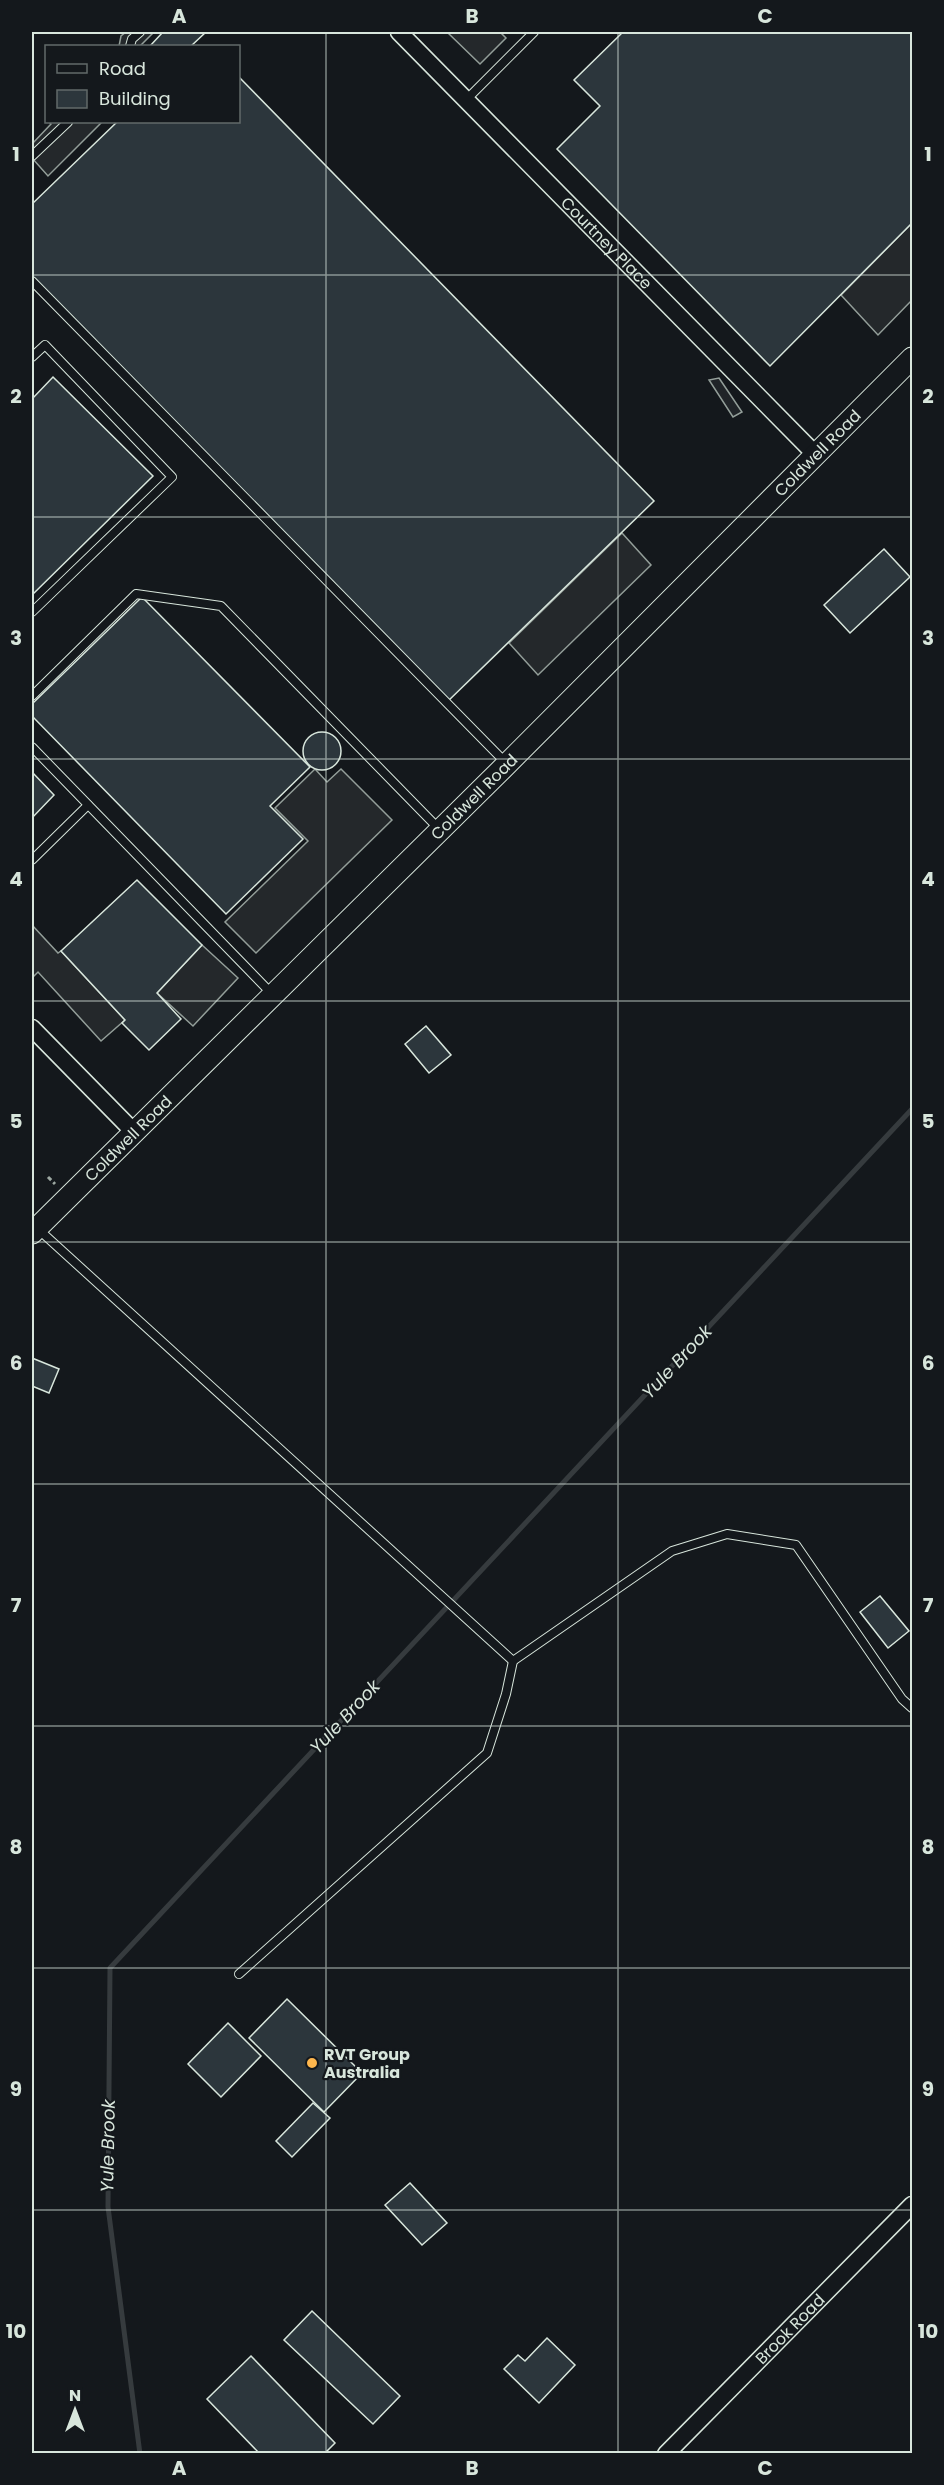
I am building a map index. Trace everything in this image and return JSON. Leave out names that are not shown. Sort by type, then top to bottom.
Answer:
[{"type":"street","name":"Courtney Place","points":[[399,32],[815,454]]},
{"type":"street","name":"Coldwell Road","points":[[34,1231],[507,764],[912,358]]},
{"type":"street","points":[[32,1028],[134,1132]]},
{"type":"street","name":"Brook Road","points":[[666,2454],[912,2205]]},
{"type":"lane","points":[[130,45],[132,39],[140,32]]},
{"type":"lane","points":[[466,100],[534,32]]},
{"type":"lane","points":[[32,156],[67,123]]},
{"type":"lane","points":[[32,281],[507,764]]},
{"type":"lane","points":[[32,357],[45,345],[172,477],[32,612]]},
{"type":"lane","points":[[32,696],[136,594],[221,606],[440,830]]},
{"type":"lane","points":[[32,747],[273,995]]},
{"type":"lane","points":[[32,860],[88,805]]},
{"type":"lane","points":[[34,1231],[513,1661]]},
{"type":"lane","points":[[239,1974],[487,1753],[506,1694],[513,1661],[672,1551],[727,1534],[796,1545],[902,1699],[912,1708]]},
{"type":"shaded area","points":[[126,32],[154,32],[141,45],[119,45],[121,36]]},
{"type":"shaded area","points":[[447,32],[500,32],[506,38],[480,64]]},
{"type":"shaded area","points":[[101,123],[48,176],[32,158],[32,144],[51,124]]},
{"type":"shaded area","points":[[912,223],[912,300],[878,335],[841,295]]},
{"type":"shaded area","points":[[719,378],[742,412],[733,417],[709,380]]},
{"type":"shaded area","points":[[622,533],[651,565],[538,675],[509,643]]},
{"type":"shaded area","points":[[315,769],[327,782],[341,769],[392,820],[256,953],[225,922],[308,841],[275,808]]},
{"type":"shaded area","points":[[32,925],[58,953],[61,951],[125,1020],[101,1041],[38,972],[32,978]]},
{"type":"shaded area","points":[[202,945],[238,978],[193,1026],[157,993]]},
{"type":"building","points":[[163,32],[206,32],[192,45],[151,45]]},
{"type":"building","points":[[623,32],[912,32],[912,223],[770,366],[557,149],[600,106],[574,80]]},
{"type":"building","points":[[240,78],[654,501],[445,704],[32,282],[32,204],[116,123],[240,123]]},
{"type":"building","points":[[53,377],[153,476],[32,595],[32,399]]},
{"type":"building","points":[[884,549],[910,577],[850,633],[824,605]]},
{"type":"building","points":[[142,597],[310,767],[270,806],[303,839],[226,914],[32,716],[32,704]]},
{"type":"building","points":[[322,732],[336,737],[341,751],[336,765],[322,770],[308,765],[303,751],[308,737]]},
{"type":"building","points":[[32,772],[54,795],[32,818]]},
{"type":"building","points":[[137,880],[202,945],[157,993],[181,1019],[149,1050],[122,1023],[125,1020],[61,951]]},
{"type":"building","points":[[426,1026],[451,1055],[429,1073],[405,1044]]},
{"type":"building","points":[[32,1358],[59,1369],[49,1393],[32,1386]]},
{"type":"building","points":[[880,1596],[909,1631],[888,1648],[860,1612]]},
{"type":"building","points":[[287,1999],[362,2073],[324,2112],[249,2038]]},
{"type":"building","points":[[228,2023],[261,2056],[221,2097],[188,2064]]},
{"type":"building","points":[[313,2103],[330,2118],[292,2157],[276,2141]]},
{"type":"building","points":[[410,2183],[447,2223],[422,2245],[385,2205]]},
{"type":"building","points":[[312,2311],[400,2396],[373,2424],[284,2340]]},
{"type":"building","points":[[547,2338],[575,2365],[539,2403],[504,2369],[518,2355],[525,2361]]},
{"type":"building","points":[[251,2356],[335,2443],[324,2454],[260,2454],[207,2399]]},
{"type":"waterway","name":"Yule Brook","points":[[140,2454],[108,2207],[110,1968],[912,1109]]},
{"type":"place","name":"RVT Group Australia","points":[[312,2063]]}]
